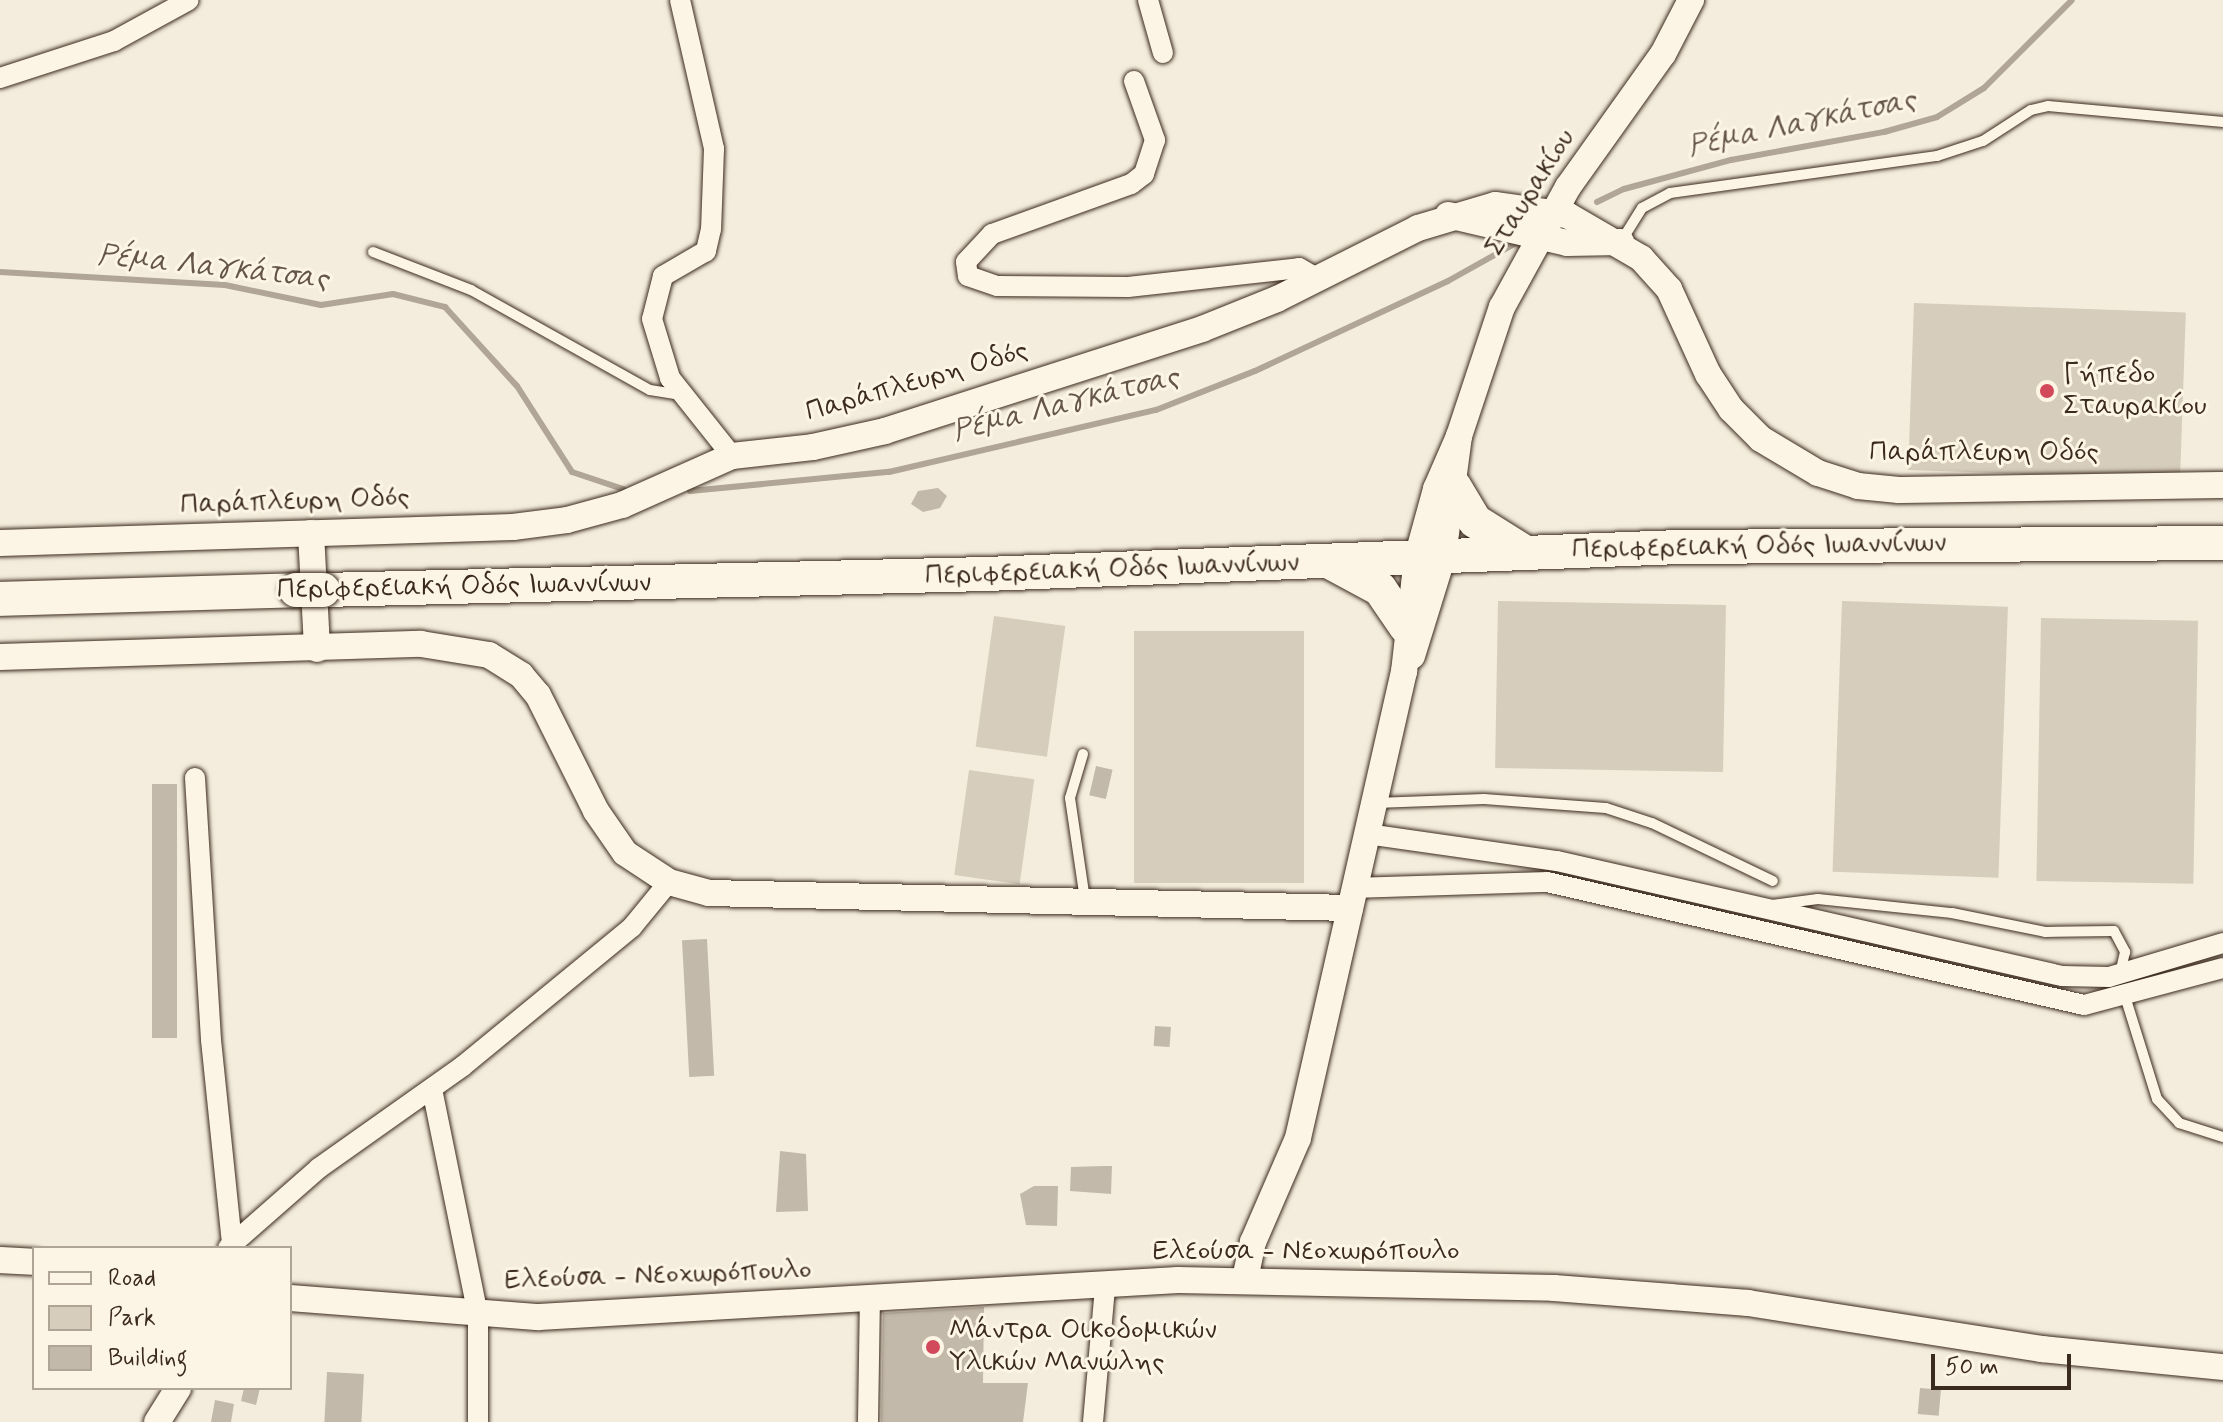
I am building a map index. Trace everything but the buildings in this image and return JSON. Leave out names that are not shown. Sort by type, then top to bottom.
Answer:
[{"type":"highway","points":[[1454,486],[1475,521],[1524,552]]},
{"type":"highway","name":"Περιφερειακή Οδός Ιωαννίνων","points":[[0,599],[1330,562],[1524,552],[2223,543]]},
{"type":"highway","points":[[1330,562],[1380,589],[1406,627]]},
{"type":"street","points":[[0,78],[114,41],[189,0]]},
{"type":"street","points":[[680,0],[710,125],[715,177],[709,247],[663,276],[652,308],[659,352],[680,395],[732,456]]},
{"type":"street","points":[[1148,0],[1163,53]]},
{"type":"street","name":"Σταυρακίου","points":[[1459,436],[1491,332],[1537,237],[1663,54],[1691,0]]},
{"type":"street","points":[[1134,81],[1155,140],[1144,174],[1131,184],[992,234],[966,262],[968,276],[997,286],[1151,286],[1299,268],[1318,279]]},
{"type":"street","name":"Παράπλευρη Οδός","points":[[0,543],[541,525],[622,505],[732,456],[885,431],[1202,329],[1318,279],[1448,215],[1495,205],[1553,211],[1621,242],[1669,289],[1708,374],[1731,409],[1761,439],[1818,473],[1858,486],[1899,490],[2223,485]]},
{"type":"street","points":[[1448,215],[1584,245],[1621,242]]},
{"type":"street","points":[[1245,1279],[1253,1242],[1298,1138],[1404,672],[1406,627],[1454,486],[1459,436]]},
{"type":"street","points":[[1404,672],[1426,621],[1436,489],[1459,436]]},
{"type":"street","points":[[311,533],[317,649]]},
{"type":"street","points":[[0,657],[442,645],[477,651],[507,665],[528,682],[547,710],[615,842],[635,862],[669,882],[735,895],[1085,902],[1352,898],[1538,881],[2074,1004],[2125,996],[2223,968]]},
{"type":"street","points":[[195,778],[211,1040],[230,1245]]},
{"type":"street","points":[[1367,834],[1546,858],[2062,976],[2120,974],[2223,943]]},
{"type":"street","points":[[230,1245],[359,1136],[432,1089],[632,927],[669,882]]},
{"type":"street","points":[[432,1089],[478,1315],[478,1422]]},
{"type":"street","points":[[0,1260],[32,1262]]},
{"type":"street","name":"Ελεούσα - Νεοχωρόπουλο","points":[[292,1298],[478,1315],[580,1316],[1245,1279],[1540,1287],[1703,1298],[2042,1349],[2223,1367]]},
{"type":"street","points":[[1093,1422],[1105,1287]]},
{"type":"street","points":[[868,1422],[870,1298]]},
{"type":"street","points":[[157,1422],[177,1390]]},
{"type":"lane","points":[[1621,242],[1642,208],[1670,193],[1937,156],[1983,141],[2039,108],[2223,122]]},
{"type":"lane","points":[[373,252],[471,290],[650,390],[680,395]]},
{"type":"lane","points":[[1083,754],[1070,798],[1085,902]]},
{"type":"lane","points":[[1374,803],[1484,799],[1606,808],[1652,823],[1773,881]]},
{"type":"lane","points":[[1763,907],[1818,899],[1952,913],[2045,932],[2114,931],[2125,952],[2120,974],[2125,996],[2157,1099],[2179,1123],[2223,1137]]},
{"type":"green space","name":"Γήπεδο Σταυρακίου","points":[[1914,303],[2186,312],[2180,479],[1908,470]]},
{"type":"green space","points":[[1498,601],[1726,605],[1723,772],[1495,768]]},
{"type":"green space","points":[[1842,601],[2008,607],[1998,878],[1833,872]]},
{"type":"green space","points":[[994,616],[1065,626],[1047,757],[976,747]]},
{"type":"green space","points":[[2041,618],[2198,621],[2193,884],[2036,881]]},
{"type":"green space","points":[[1134,631],[1304,631],[1304,883],[1134,883]]},
{"type":"green space","points":[[969,770],[1034,779],[1020,884],[954,875]]},
{"type":"waterway","name":"Ρέμα Λαγκάτσας","points":[[1597,202],[1624,189],[1731,160],[1884,132],[1937,117],[1984,88],[2072,0]]},
{"type":"waterway","name":"Ρέμα Λαγκάτσας","points":[[690,491],[889,472],[1156,410],[1255,371],[1448,281],[1516,243]]},
{"type":"waterway","name":"Ρέμα Λαγκάτσας","points":[[0,272],[225,285],[321,305],[393,294],[445,307],[517,386],[572,472],[623,489]]},
{"type":"place","name":"Γήπεδο Σταυρακίου","points":[[2047,391]]},
{"type":"place","name":"Μάντρα Οικοδομικών Υλικών Μανώλης","points":[[933,1347]]}]
